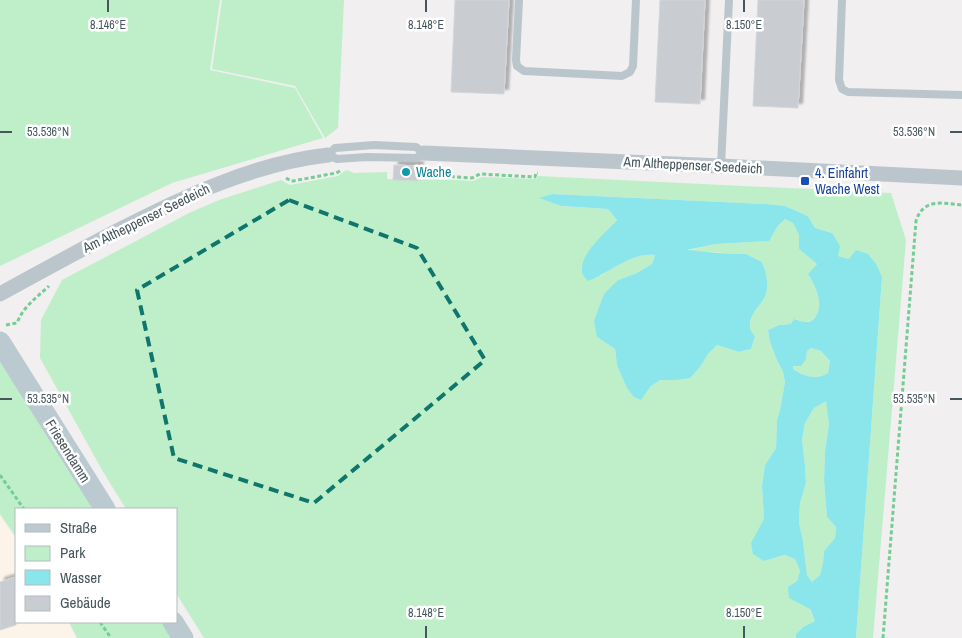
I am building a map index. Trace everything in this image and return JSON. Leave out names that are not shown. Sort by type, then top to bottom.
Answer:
[{"type":"main road","name":"Friesendamm","points":[[0,342],[104,508]]},
{"type":"main road","points":[[174,623],[182,638]]},
{"type":"street","name":"Am Altheppenser Seedeich","points":[[424,153],[962,178]]},
{"type":"street","name":"Am Altheppenser Seedeich","points":[[0,294],[59,261],[188,196],[277,165],[304,158],[328,155]]},
{"type":"lane","points":[[519,0],[517,66],[524,71],[622,76],[630,72],[633,66],[636,0]]},
{"type":"lane","points":[[721,166],[729,0]]},
{"type":"lane","points":[[842,0],[839,80],[842,89],[848,92],[962,95]]},
{"type":"lane","name":"Am Altheppenser Seedeich","points":[[328,155],[337,159],[367,156],[416,158],[424,153]]},
{"type":"path","points":[[281,177],[293,181],[336,173],[343,168]]},
{"type":"path","points":[[883,638],[916,221],[918,214],[930,204],[962,205]]},
{"type":"path","points":[[0,325],[17,323],[24,308],[50,285]]},
{"type":"path","points":[[1,478],[23,508]]},
{"type":"path","points":[[101,623],[111,638]]},
{"type":"highlighted area","points":[[289,200],[417,248],[485,360],[314,503],[174,458],[137,290]]},
{"type":"shaded area","points":[[0,516],[15,538],[15,623],[68,623],[76,638],[0,638]]},
{"type":"green space","points":[[0,0],[220,0],[210,70],[295,88],[323,138],[172,183],[0,266]]},
{"type":"green space","points":[[222,0],[344,0],[338,128],[325,138],[295,86],[212,69]]},
{"type":"green space","points":[[347,170],[354,173],[387,172],[387,179],[418,181],[418,178],[473,181],[482,177],[536,179],[538,176],[891,193],[906,240],[873,638],[856,638],[882,277],[849,259],[838,256],[832,233],[815,228],[808,216],[785,206],[552,194],[540,198],[561,206],[608,209],[617,220],[592,246],[600,276],[633,258],[655,255],[652,264],[637,273],[618,280],[597,337],[615,349],[617,365],[650,387],[660,380],[676,380],[700,367],[708,354],[717,345],[739,352],[751,349],[755,338],[750,330],[750,322],[767,288],[762,262],[746,254],[685,251],[716,244],[768,241],[785,219],[793,223],[799,235],[799,249],[817,264],[808,274],[816,289],[819,306],[816,316],[811,321],[805,322],[795,319],[791,324],[779,325],[768,330],[770,342],[783,372],[785,382],[777,420],[776,448],[765,465],[762,486],[764,561],[786,555],[795,559],[800,571],[797,581],[815,621],[803,627],[796,634],[796,638],[204,638],[178,596],[178,508],[125,508],[102,470],[40,358],[41,320],[62,280],[189,213],[219,200],[281,180],[290,185],[338,176]]},
{"type":"green space","points":[[811,348],[821,351],[830,361],[828,373],[810,377],[793,369],[793,365],[806,359],[807,351]]},
{"type":"green space","points":[[0,354],[98,508],[15,508],[15,536],[0,514]]},
{"type":"green space","points":[[827,400],[829,424],[825,451],[824,481],[827,517],[836,527],[835,538],[824,551],[820,575],[812,582],[807,575],[799,523],[800,503],[806,483],[802,440],[805,423],[814,408]]},
{"type":"green space","points":[[70,623],[167,623],[176,638],[77,638]]},
{"type":"water","points":[[552,194],[785,206],[808,216],[815,228],[832,233],[840,246],[838,256],[849,259],[856,250],[868,254],[876,264],[882,277],[856,638],[796,638],[796,634],[803,627],[815,621],[810,609],[789,598],[788,587],[797,581],[800,571],[795,559],[785,555],[764,561],[753,554],[751,543],[764,519],[762,486],[765,465],[776,448],[777,420],[785,382],[783,372],[770,342],[768,330],[779,325],[791,324],[794,319],[805,322],[811,321],[816,316],[819,306],[816,289],[808,274],[817,264],[799,249],[799,235],[793,223],[785,219],[777,227],[769,241],[716,244],[687,250],[746,254],[762,262],[767,277],[767,290],[750,321],[750,329],[755,337],[751,349],[739,352],[717,345],[690,378],[660,380],[650,387],[641,400],[634,397],[627,388],[617,365],[615,349],[597,337],[594,321],[604,294],[618,280],[637,273],[652,264],[655,255],[646,255],[629,260],[588,281],[582,272],[582,264],[585,257],[595,243],[617,220],[608,209],[561,206],[539,198]],"holes":[[[811,348],[821,351],[830,361],[828,373],[810,377],[793,369],[793,366],[801,366],[806,359],[807,351]],[[826,401],[829,424],[825,451],[824,481],[827,517],[836,527],[835,538],[824,551],[820,575],[812,582],[807,575],[799,523],[800,503],[806,483],[802,440],[805,423],[814,408]]]},
{"type":"building","points":[[455,0],[509,0],[504,94],[451,92]]},
{"type":"building","points":[[660,0],[705,0],[700,104],[655,102]]},
{"type":"building","points":[[758,0],[804,0],[798,108],[753,106]]},
{"type":"building","name":"Wache","points":[[394,165],[419,166],[418,181],[393,180]]},
{"type":"building","points":[[15,577],[16,625],[0,630],[0,582]]},
{"type":"place","name":"Wache","points":[[406,172]]},
{"type":"place","name":"4. Einfahrt Wache West","points":[[805,181]]}]
